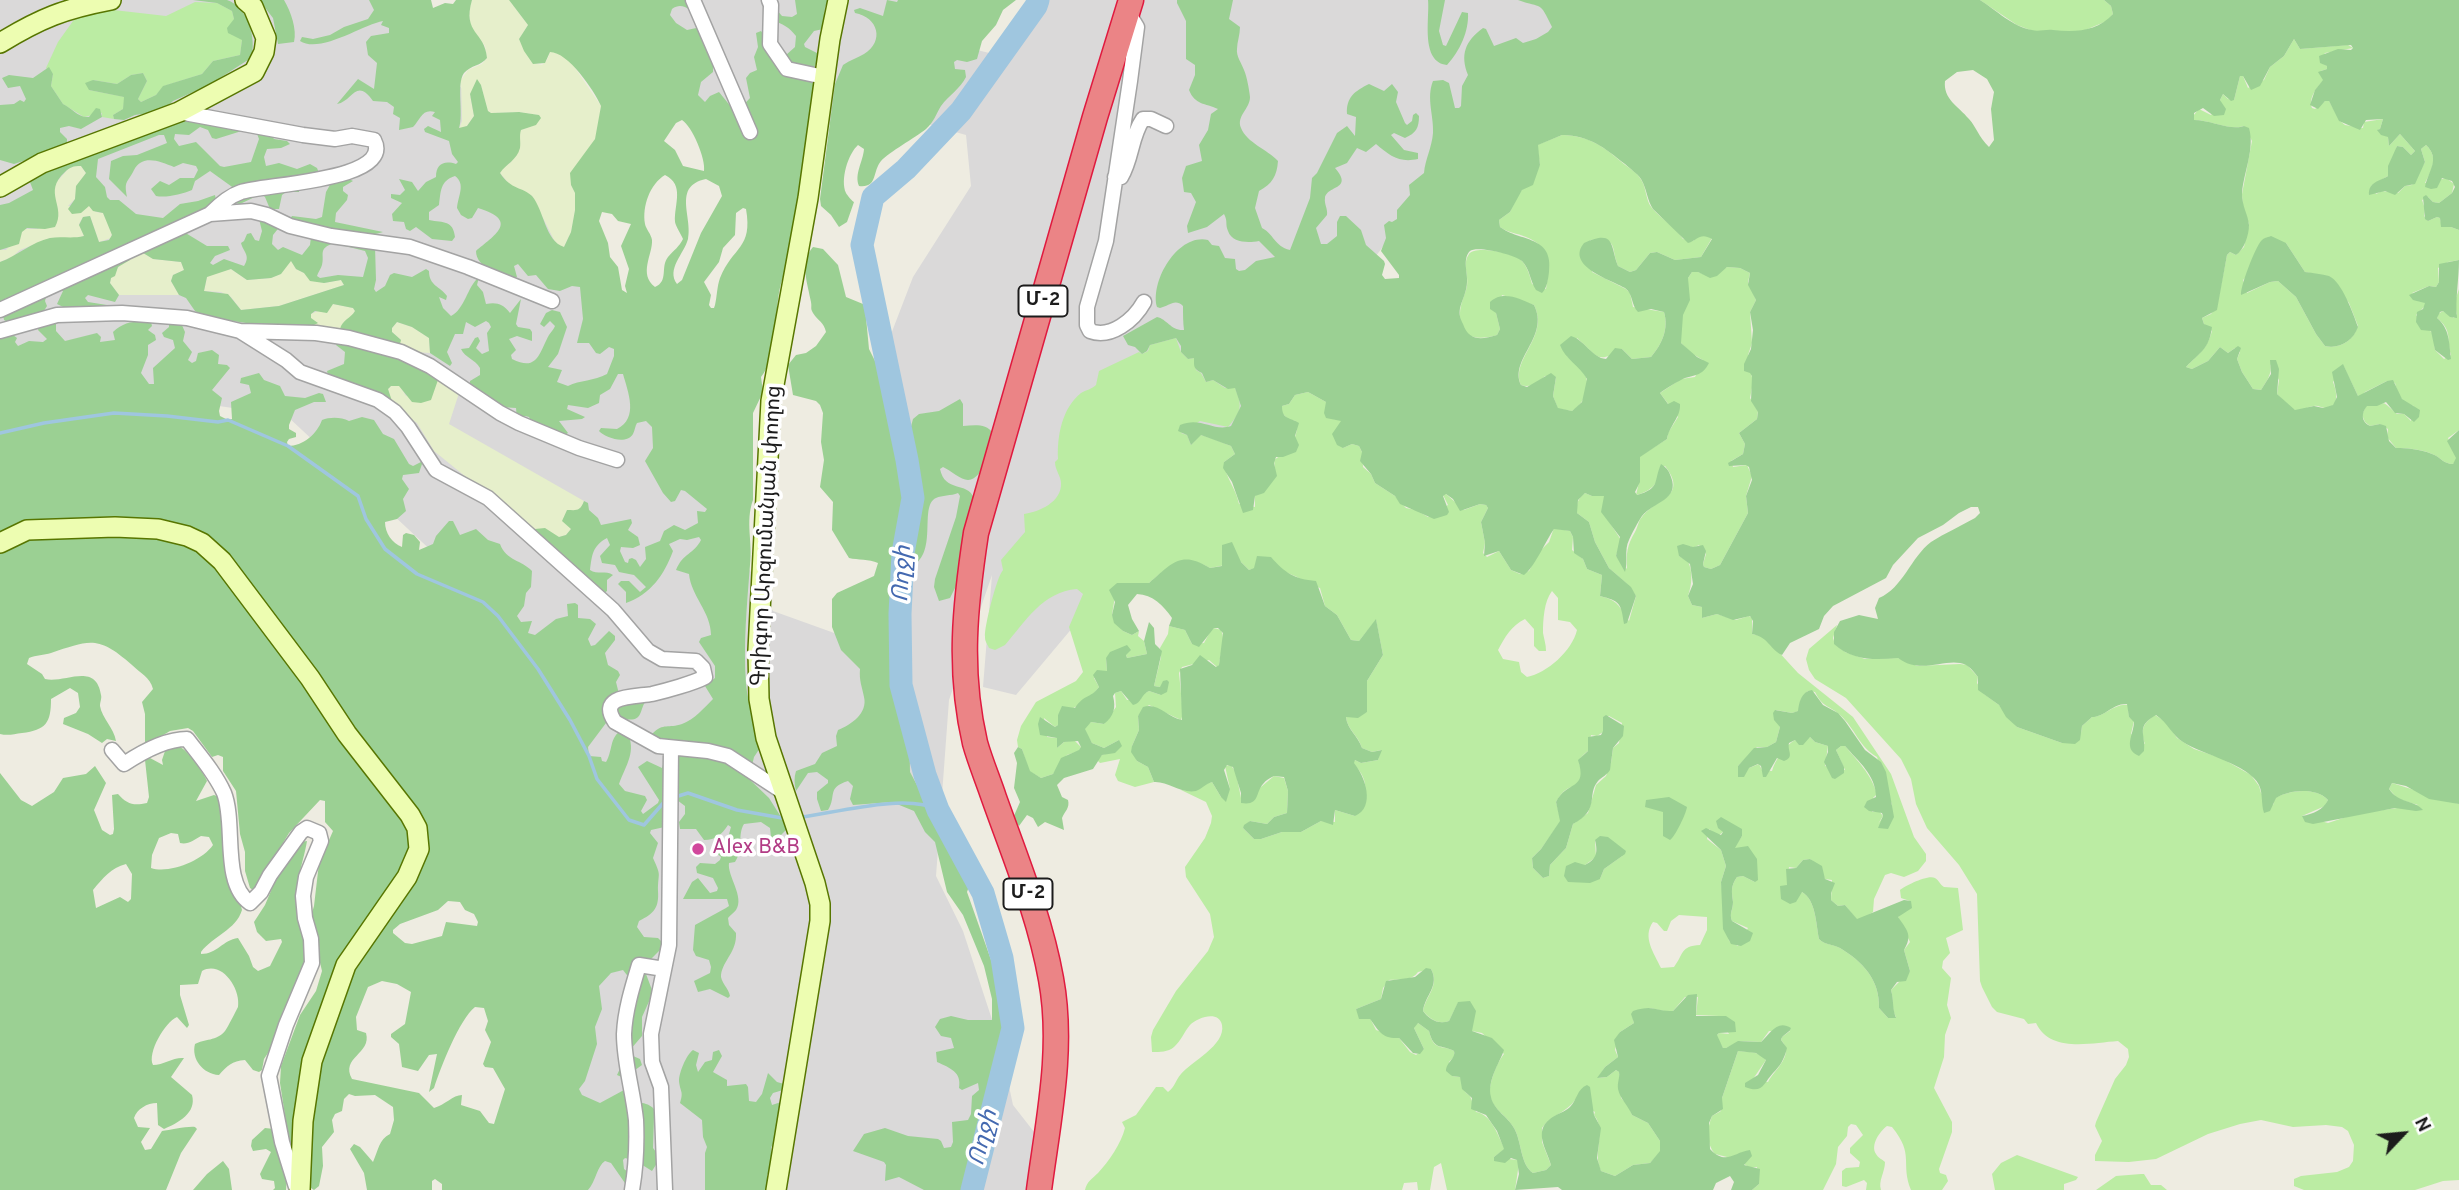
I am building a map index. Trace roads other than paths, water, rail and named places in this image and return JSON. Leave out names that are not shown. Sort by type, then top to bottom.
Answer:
[{"type":"highway","name":"Մ-2","points":[[1039,1190],[1053,1086],[1057,1028],[1051,979],[1034,913],[976,746],[967,704],[964,660],[965,604],[979,522],[1095,117],[1130,6]]},
{"type":"street","points":[[0,43],[63,10],[111,0]]},
{"type":"street","points":[[0,187],[42,163],[179,111],[254,72],[264,52],[265,38],[253,7],[245,0]]},
{"type":"street","points":[[693,0],[750,132]]},
{"type":"street","points":[[769,0],[770,44],[787,69],[824,77]]},
{"type":"street","name":"Գրիգոր Արզումանյան փողոց","points":[[776,1190],[820,921],[820,904],[766,738],[759,699],[758,650],[771,401],[806,211],[824,77],[838,0]]},
{"type":"street","points":[[1130,6],[1137,27],[1115,191],[1106,241],[1087,307],[1087,325],[1090,331],[1095,333],[1104,334],[1116,330],[1138,313],[1144,303]]},
{"type":"street","points":[[0,310],[78,272],[210,214],[240,192],[271,185],[314,181],[368,164],[377,153],[378,147],[374,140],[368,138],[352,136],[335,139],[303,135],[179,111]]},
{"type":"street","points":[[1115,177],[1121,177],[1128,167],[1138,127],[1143,119],[1151,119],[1166,127]]},
{"type":"street","points":[[210,214],[251,211],[290,226],[331,236],[410,247],[552,301]]},
{"type":"street","points":[[0,331],[57,315],[122,313],[187,318],[240,331],[316,333],[401,352],[430,366],[519,423],[617,460]]},
{"type":"street","points":[[240,331],[300,372],[378,400],[395,412],[436,470],[488,498],[613,610],[648,651],[662,659],[696,661],[703,667],[705,677],[696,682],[651,694],[627,695],[612,704],[612,717],[622,728],[658,746],[708,751],[728,756],[783,792]]},
{"type":"street","points":[[0,543],[27,530],[115,527],[158,530],[187,536],[202,543],[222,561],[310,678],[346,734],[418,828],[419,849],[407,877],[346,965],[331,1001],[312,1061],[303,1121],[299,1190]]},
{"type":"street","points":[[112,750],[124,764],[145,750],[187,738],[225,795],[233,873],[240,891],[250,903],[261,892],[301,832],[307,828],[319,833],[321,841],[306,877],[303,896],[311,939],[312,963],[286,1025],[269,1076],[282,1142],[299,1190]]},
{"type":"street","points":[[665,1190],[661,1087],[652,1062],[652,1034],[669,945],[671,748]]},
{"type":"street","points":[[632,1190],[636,1120],[624,1034],[627,1008],[639,965],[664,969]]},
{"type":"waterway","name":"Ողջի","points":[[972,1190],[1013,1028],[1002,958],[983,893],[938,810],[925,775],[901,685],[903,553],[913,498],[862,245],[873,197],[906,169],[961,111],[1038,0]]},
{"type":"waterway","points":[[0,433],[44,423],[114,413],[218,422],[228,420],[288,446],[358,496],[366,519],[385,549],[417,574],[483,602],[498,616],[538,669],[570,720],[589,756],[597,779],[629,820],[644,825],[665,801]]},
{"type":"waterway","points":[[675,797],[688,793],[737,810],[782,818]]},
{"type":"waterway","points":[[803,817],[891,803],[925,805],[938,810]]},
{"type":"place","name":"Alex B&B","points":[[698,849]]}]
